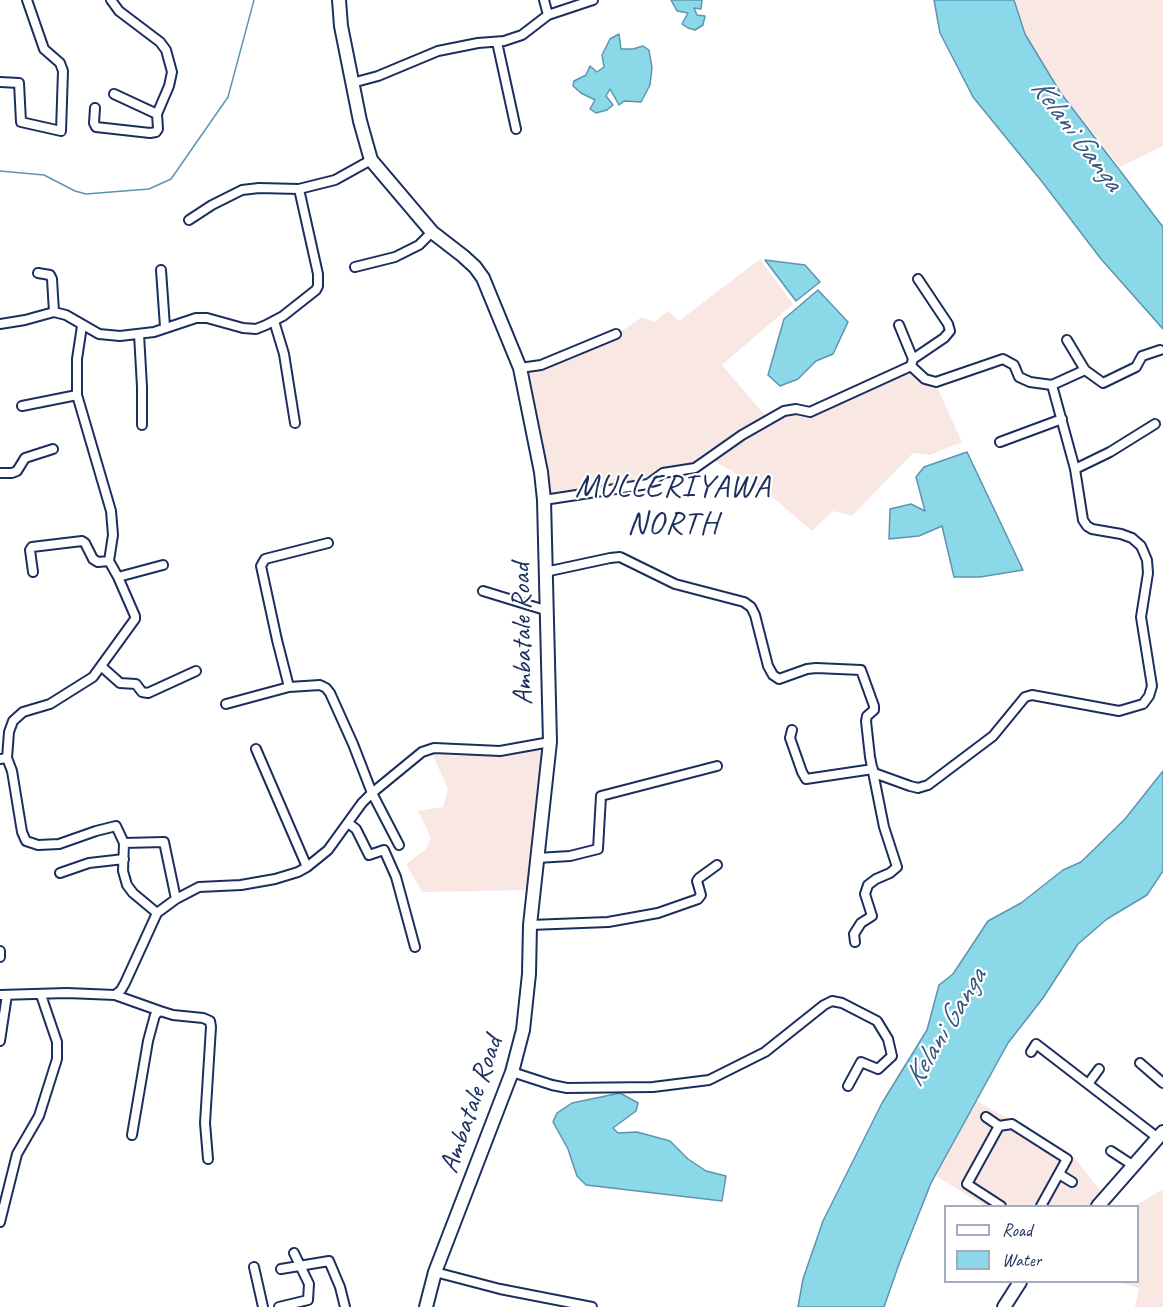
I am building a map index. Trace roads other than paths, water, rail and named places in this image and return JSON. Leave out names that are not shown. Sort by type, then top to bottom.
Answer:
[{"type":"main road","name":"Ambatale Road","points":[[339,0],[341,26],[352,83],[371,160],[432,232],[463,256],[483,278],[520,368],[539,462],[544,500],[550,742],[530,925],[526,1011],[512,1072],[435,1272],[426,1307]]},
{"type":"main road","points":[[1099,1205],[1161,1135]]},
{"type":"main road","points":[[1004,1307],[1019,1283]]},
{"type":"street","points":[[0,82],[19,83],[21,122],[62,131],[63,71],[60,63],[44,49],[27,0]]},
{"type":"street","points":[[95,108],[96,127],[156,132],[158,129],[157,114],[169,86],[171,72],[166,51],[160,42],[119,11],[111,0]]},
{"type":"street","points":[[544,0],[548,15]]},
{"type":"street","points":[[352,83],[378,76],[438,51],[469,44],[497,42],[522,35],[548,15],[568,4],[593,0]]},
{"type":"street","points":[[497,42],[516,129]]},
{"type":"street","points":[[114,94],[157,114]]},
{"type":"street","points":[[189,220],[242,190],[299,189],[334,180],[371,160]]},
{"type":"street","points":[[0,324],[54,312],[66,315],[99,334],[120,336],[154,332],[196,318],[207,318],[243,328],[256,328],[274,321],[284,316],[318,286],[318,274],[299,189]]},
{"type":"street","points":[[355,267],[395,257],[419,245],[432,232]]},
{"type":"street","points":[[161,270],[165,327]]},
{"type":"street","points":[[38,273],[50,275],[52,279],[54,312]]},
{"type":"street","points":[[544,500],[648,484],[663,473],[695,468],[742,435],[784,411],[796,409],[810,412],[912,363],[950,331],[950,327],[918,279]]},
{"type":"street","points":[[274,321],[284,354],[295,423]]},
{"type":"street","points":[[899,325],[912,363],[925,379],[936,382],[1003,359],[1014,365],[1019,377],[1030,382],[1052,386],[1085,370]]},
{"type":"street","points":[[82,326],[76,359],[77,395],[111,511],[113,535],[109,561],[135,619],[93,677],[50,704],[23,712],[13,721],[4,758],[12,771],[22,832],[26,841],[38,845],[59,844],[111,826],[118,828],[124,843],[123,871],[127,885],[157,913]]},
{"type":"street","points":[[139,334],[142,425]]},
{"type":"street","points":[[520,368],[541,365],[616,334]]},
{"type":"street","points":[[1067,340],[1085,370],[1103,383],[1136,367],[1142,356],[1160,350]]},
{"type":"street","points":[[792,730],[790,738],[801,772],[806,779],[873,771],[918,788],[928,785],[993,736],[1025,697],[1032,695],[1119,711],[1143,704],[1152,686],[1141,617],[1148,573],[1147,560],[1141,546],[1132,538],[1098,531],[1087,526],[1083,520],[1076,469],[1052,386]]},
{"type":"street","points":[[22,406],[77,395]]},
{"type":"street","points":[[1000,442],[1062,419]]},
{"type":"street","points":[[1076,469],[1110,452],[1155,424]]},
{"type":"street","points":[[0,473],[17,471],[25,458],[53,448]]},
{"type":"street","points":[[33,572],[30,550],[32,547],[82,541],[93,559],[98,562],[109,561]]},
{"type":"street","points":[[290,687],[261,566],[265,559],[328,543]]},
{"type":"street","points":[[545,572],[621,557],[675,584],[744,602],[751,607],[768,666],[773,675],[779,679],[816,668],[861,670],[874,706],[874,710],[867,716],[866,721],[873,771],[882,819],[897,867],[868,885],[865,894],[872,916],[861,923],[854,934],[855,942]]},
{"type":"street","points":[[118,578],[163,565]]},
{"type":"street","points":[[483,591],[545,610]]},
{"type":"street","points":[[102,667],[120,683],[136,684],[142,692],[148,693],[196,671]]},
{"type":"street","points":[[226,704],[290,687],[320,685],[330,693],[372,793],[399,845]]},
{"type":"street","points":[[114,995],[125,983],[157,913],[176,899],[200,887],[241,885],[275,879],[307,867],[328,850],[372,793],[416,756],[428,749],[500,751],[550,742]]},
{"type":"street","points":[[256,749],[307,867]]},
{"type":"street","points":[[537,858],[570,856],[598,849],[601,796],[717,766]]},
{"type":"street","points":[[348,823],[356,829],[369,855],[384,850],[396,877],[416,947]]},
{"type":"street","points":[[124,843],[164,842],[176,899]]},
{"type":"street","points":[[60,873],[89,863],[124,859]]},
{"type":"street","points":[[530,925],[608,922],[658,913],[698,899],[701,895],[699,878],[717,865]]},
{"type":"street","points":[[0,951],[0,957]]},
{"type":"street","points":[[0,1041],[4,995],[67,993],[114,995],[160,1011],[210,1021],[205,1123],[208,1159]]},
{"type":"street","points":[[0,1222],[17,1154],[39,1116],[57,1059],[57,1041],[42,995]]},
{"type":"street","points":[[512,1072],[552,1086],[567,1088],[653,1087],[709,1080],[765,1052],[832,1001],[842,1003],[878,1021],[888,1040],[892,1056],[878,1068],[861,1062],[848,1086]]},
{"type":"street","points":[[132,1135],[148,1041],[155,1015],[160,1011]]},
{"type":"street","points":[[1031,1052],[1036,1044],[1161,1135]]},
{"type":"street","points":[[1140,1063],[1163,1083]]},
{"type":"street","points":[[1088,1084],[1099,1069]]},
{"type":"street","points":[[986,1117],[999,1126],[1012,1124],[1067,1159],[1042,1205]]},
{"type":"street","points":[[999,1126],[967,1184],[999,1205]]},
{"type":"street","points":[[1111,1151],[1134,1166]]},
{"type":"street","points":[[1059,1174],[1072,1182]]},
{"type":"street","points":[[279,1307],[308,1300],[309,1284],[294,1253]]},
{"type":"street","points":[[281,1269],[329,1261],[340,1287],[345,1307]]},
{"type":"street","points":[[254,1267],[263,1307]]},
{"type":"street","points":[[435,1272],[500,1289],[592,1307]]},
{"type":"water","points":[[671,0],[702,0],[701,9],[694,8],[697,15],[705,16],[703,25],[695,30],[682,24],[688,13],[677,11]]},
{"type":"water","name":"Kelani Ganga","points":[[934,0],[1014,0],[1025,34],[1060,92],[1163,227],[1163,329],[1101,259],[973,97],[940,33]]},
{"type":"water","points":[[619,34],[621,49],[643,46],[649,50],[652,68],[650,85],[641,102],[624,101],[619,105],[610,89],[606,96],[613,105],[607,110],[596,113],[590,109],[595,100],[573,86],[574,81],[586,75],[590,66],[597,72],[604,67],[602,55],[610,39]]},
{"type":"water","points":[[765,260],[805,265],[820,282],[796,301]]},
{"type":"water","points":[[818,290],[848,322],[833,354],[816,361],[798,379],[780,386],[768,375],[784,319]]},
{"type":"water","points":[[967,452],[1023,570],[980,577],[954,577],[942,526],[919,536],[889,539],[890,509],[911,504],[925,511],[916,477],[924,467]]},
{"type":"water","name":"Kelani Ganga","points":[[1163,771],[1163,871],[1147,895],[1107,919],[1078,944],[1043,998],[1008,1043],[931,1183],[884,1307],[798,1307],[803,1279],[823,1221],[882,1103],[927,1030],[939,985],[953,974],[988,921],[1021,903],[1063,870],[1081,862],[1125,819]]},
{"type":"water","points":[[620,1093],[638,1103],[636,1111],[613,1128],[618,1133],[637,1132],[670,1141],[688,1159],[706,1171],[726,1176],[722,1201],[586,1185],[577,1176],[568,1149],[553,1122],[557,1113],[572,1103]]},
{"type":"waterway","points":[[0,171],[44,175],[75,191],[86,194],[149,189],[171,179],[228,97],[254,0]]},
{"type":"district","name":"MULLERIYAWA NORTH","points":[[673,506]]}]
